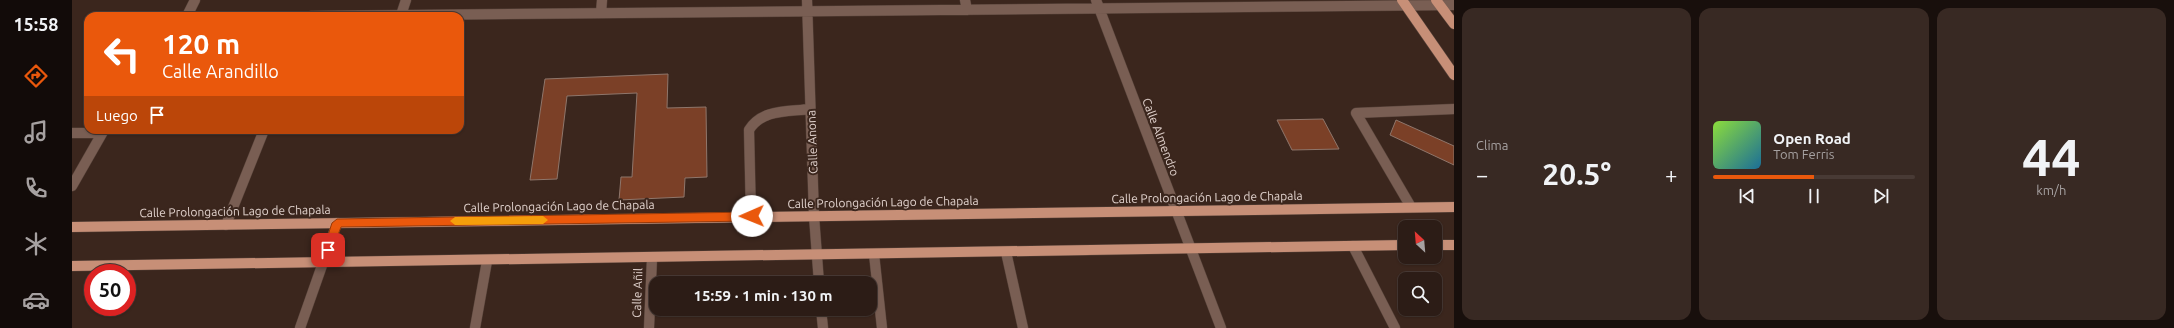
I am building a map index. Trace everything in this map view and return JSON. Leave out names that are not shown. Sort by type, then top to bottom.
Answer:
[{"type":"main road","points":[[1438,2],[1454,24]]},
{"type":"main road","points":[[1404,3],[1454,75]]},
{"type":"main road","name":"Calle Prolongación Lago de Chapala","points":[[72,227],[1454,206]]},
{"type":"main road","points":[[1442,245],[1454,244]]},
{"type":"main road","points":[[72,266],[323,264],[1398,245]]},
{"type":"street","points":[[189,12],[195,0]]},
{"type":"street","points":[[402,12],[406,0]]},
{"type":"street","points":[[601,14],[602,0]]},
{"type":"street","name":"Calle Anona","points":[[807,0],[814,216],[818,276]]},
{"type":"street","points":[[965,0],[968,10]]},
{"type":"street","points":[[464,15],[968,10],[1097,4],[1438,2],[1454,5]]},
{"type":"street","name":"Calle Almendro","points":[[1097,4],[1221,328]]},
{"type":"street","points":[[752,216],[749,130],[755,120],[767,114],[810,109]]},
{"type":"street","points":[[1411,207],[1356,113],[1454,110]]},
{"type":"street","points":[[72,133],[84,133]]},
{"type":"street","points":[[72,186],[102,134]]},
{"type":"street","points":[[226,224],[262,134]]},
{"type":"street","points":[[300,328],[337,223]]},
{"type":"street","points":[[1353,246],[1396,328]]},
{"type":"street","points":[[1006,252],[1023,328]]},
{"type":"street","points":[[874,254],[882,328]]},
{"type":"street","name":"Calle Añil","points":[[649,328],[652,258]]},
{"type":"street","points":[[475,328],[487,261]]},
{"type":"street","points":[[821,316],[822,328]]},
{"type":"building","points":[[668,74],[667,108],[706,107],[707,177],[685,178],[684,197],[619,200],[621,177],[632,177],[637,93],[567,96],[557,179],[530,180],[545,79]]},
{"type":"building","points":[[1323,119],[1339,149],[1292,150],[1277,120]]},
{"type":"building","points":[[1396,120],[1454,146],[1454,165],[1390,135]]},
{"type":"slow traffic","points":[[455,221],[543,220]]},
{"type":"route","points":[[328,250],[337,223],[752,216]]}]
